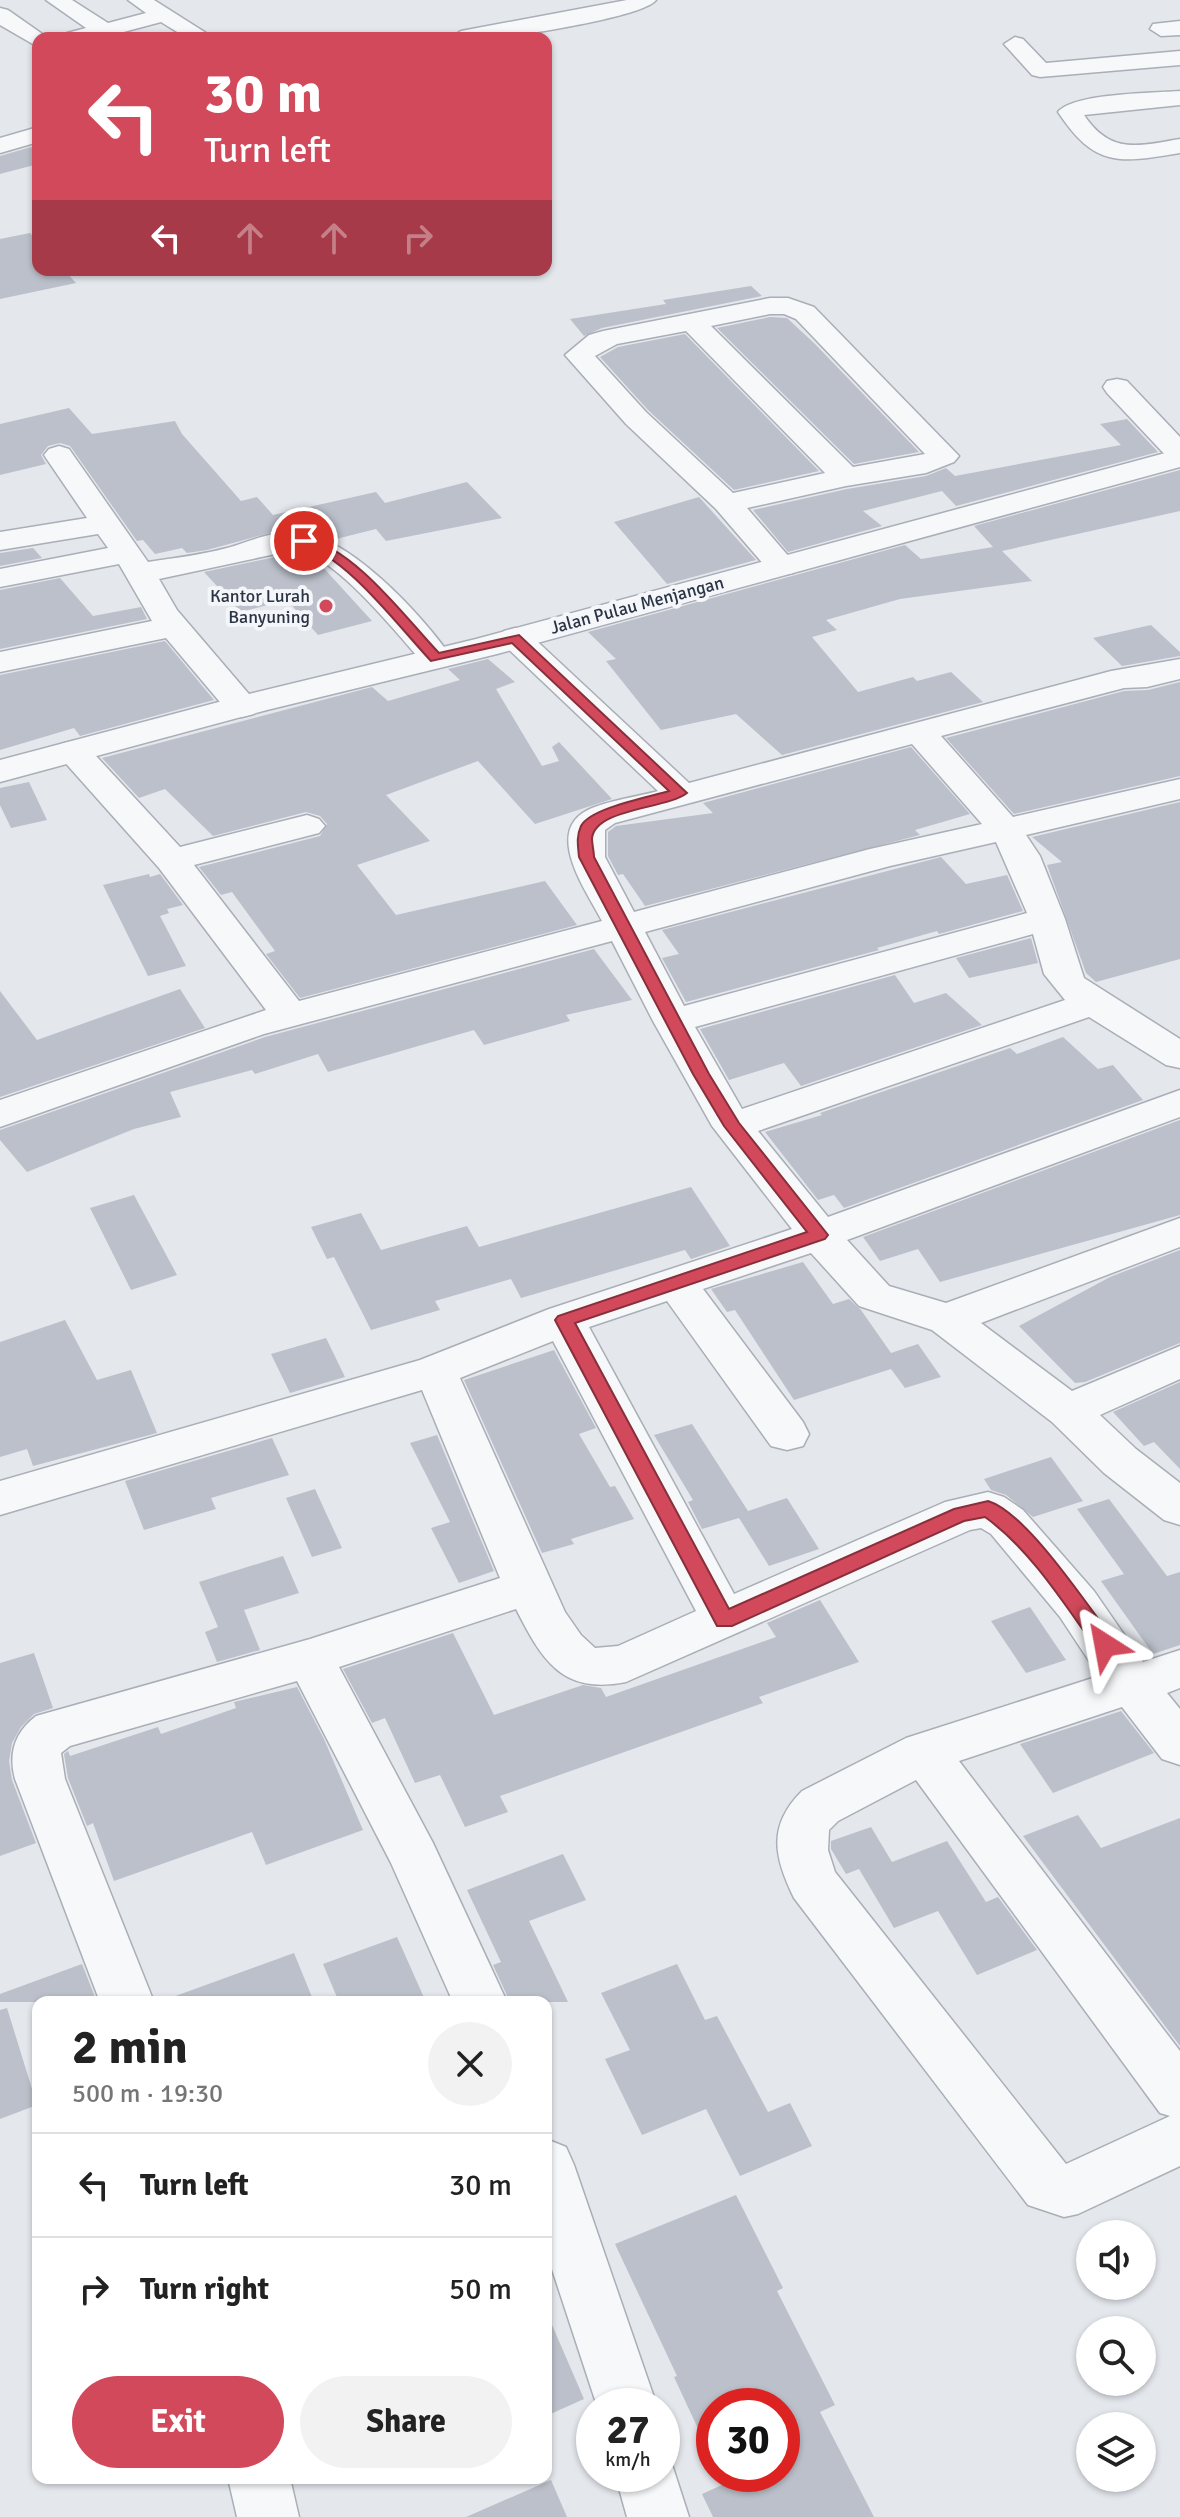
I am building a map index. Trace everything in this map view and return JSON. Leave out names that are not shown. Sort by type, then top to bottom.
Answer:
[{"type":"street","points":[[57,0],[104,30]]},
{"type":"street","points":[[139,0],[193,32]]},
{"type":"street","points":[[497,32],[630,7],[645,0]]},
{"type":"street","points":[[521,8],[538,25]]},
{"type":"street","points":[[0,15],[32,36]]},
{"type":"street","points":[[97,32],[164,15]]},
{"type":"street","points":[[1085,40],[1109,64]]},
{"type":"street","points":[[1015,44],[1040,70],[1180,58]]},
{"type":"street","points":[[1144,92],[1180,128]]},
{"type":"street","points":[[1180,98],[1144,92],[1070,112],[1087,134],[1111,153],[1123,155],[1180,146]]},
{"type":"street","points":[[727,503],[846,477],[926,464],[944,456],[805,313],[795,308],[770,306],[599,341],[579,355],[727,503],[782,566]]},
{"type":"street","points":[[692,322],[846,477]]},
{"type":"street","points":[[1117,387],[1180,456]]},
{"type":"street","points":[[59,455],[172,627],[242,707]]},
{"type":"street","name":"Jalan Pulau Menjangan","points":[[0,771],[515,638],[1180,456]]},
{"type":"street","points":[[0,541],[105,524]]},
{"type":"street","points":[[0,578],[229,557],[277,543],[315,543],[354,571],[436,658]]},
{"type":"street","points":[[0,662],[172,627]]},
{"type":"street","points":[[515,638],[680,793]]},
{"type":"street","points":[[1180,669],[1147,677],[1123,678],[680,793],[603,816],[589,825],[585,838],[587,857],[622,926],[732,1126],[851,1274],[874,1296],[947,1319],[1068,1411],[1120,1461],[1180,1508]]},
{"type":"street","points":[[1147,677],[1158,682],[1180,702]]},
{"type":"street","points":[[918,731],[1006,830],[1022,856],[1047,919],[1063,974],[1071,986],[1093,1003],[1180,1056]]},
{"type":"street","points":[[73,751],[172,860],[290,1015]]},
{"type":"street","points":[[0,1114],[170,1053],[290,1015],[883,857],[1180,789]]},
{"type":"street","points":[[172,860],[307,826]]},
{"type":"street","points":[[672,1021],[1047,919]]},
{"type":"street","points":[[732,1126],[1093,1003]]},
{"type":"street","points":[[0,1498],[435,1371],[564,1320],[819,1235],[1180,1103]]},
{"type":"street","points":[[947,1319],[1180,1232]]},
{"type":"street","points":[[675,1281],[787,1434]]},
{"type":"street","points":[[564,1320],[724,1620]]},
{"type":"street","points":[[1068,1411],[1180,1361]]},
{"type":"street","points":[[435,1371],[528,1587],[565,1652],[581,1664],[602,1668],[626,1663],[961,1514],[988,1509],[1007,1522],[1077,1604],[1133,1686],[1180,1745]]},
{"type":"street","points":[[125,1996],[40,1779],[33,1756],[41,1739],[54,1730],[310,1658],[528,1587]]},
{"type":"street","points":[[310,1658],[415,1858],[477,1996]]},
{"type":"street","points":[[1180,1669],[924,1752],[820,1806],[805,1818],[799,1842],[812,1882],[1048,2186],[1064,2191],[1078,2188],[1180,2138]]},
{"type":"street","points":[[924,1752],[1180,2095]]},
{"type":"street","points":[[552,2183],[621,2388]]},
{"type":"street","points":[[260,2484],[268,2517]]},
{"type":"street","points":[[651,2492],[658,2517]]},
{"type":"building","points":[[31,147],[32,166],[0,174],[0,156]]},
{"type":"building","points":[[30,233],[32,276],[70,276],[76,283],[0,299],[0,239]]},
{"type":"building","points":[[751,286],[762,296],[602,328],[584,336],[570,319],[666,304],[663,300]]},
{"type":"building","points":[[770,317],[787,318],[919,452],[854,464],[717,328]]},
{"type":"building","points":[[685,334],[819,471],[734,490],[648,410],[600,357],[618,347]]},
{"type":"building","points":[[69,408],[92,434],[175,421],[182,434],[241,501],[257,497],[273,515],[376,492],[385,503],[467,482],[502,518],[386,541],[376,529],[332,540],[313,532],[284,529],[207,550],[187,553],[182,548],[155,554],[143,540],[137,541],[70,446],[60,443],[48,446],[41,455],[46,464],[0,475],[0,424]]},
{"type":"building","points":[[1127,419],[1158,452],[956,506],[942,491],[863,511],[882,526],[788,552],[753,510],[847,489],[926,476],[946,468],[955,476],[1121,445],[1100,424]]},
{"type":"building","points":[[1180,470],[1180,511],[1002,551],[1032,581],[900,599],[826,620],[837,630],[812,637],[858,692],[913,677],[917,681],[951,672],[983,702],[782,755],[736,714],[661,730],[606,661],[616,659],[588,632],[905,545],[921,559],[993,547],[974,526]]},
{"type":"building","points":[[699,497],[756,560],[667,584],[614,522]]},
{"type":"building","points":[[33,548],[42,558],[0,566],[0,553]]},
{"type":"building","points":[[294,553],[320,564],[372,621],[318,635],[287,600],[241,612],[204,572]]},
{"type":"building","points":[[60,578],[93,616],[141,607],[147,619],[0,649],[0,590]]},
{"type":"building","points":[[1151,625],[1180,652],[1180,656],[1122,666],[1093,638]]},
{"type":"building","points":[[165,641],[214,700],[80,736],[74,728],[0,750],[0,675]]},
{"type":"building","points":[[488,659],[515,682],[496,689],[542,766],[559,761],[552,747],[559,742],[612,799],[535,824],[478,761],[386,795],[430,841],[357,865],[396,915],[545,881],[577,925],[300,998],[266,954],[275,951],[232,892],[221,895],[199,867],[320,836],[327,824],[320,816],[306,812],[213,836],[165,789],[139,798],[102,758],[372,687],[388,701],[460,680],[448,669]]},
{"type":"building","points":[[1180,682],[1180,776],[1014,814],[946,738],[1124,691],[1148,690]]},
{"type":"building","points":[[911,747],[970,814],[915,830],[920,835],[645,906],[623,874],[618,875],[608,856],[608,832],[616,826],[713,813],[703,803]]},
{"type":"building","points":[[29,782],[47,820],[11,828],[0,805],[0,788]]},
{"type":"building","points":[[1180,802],[1180,959],[1096,982],[1086,973],[1047,865],[1062,862],[1032,837]]},
{"type":"building","points":[[941,857],[966,884],[1007,875],[1023,911],[939,934],[937,931],[877,948],[879,950],[686,1002],[662,958],[679,954],[662,930]]},
{"type":"building","points":[[149,874],[150,877],[160,874],[183,905],[167,909],[169,913],[160,916],[186,966],[148,976],[103,885]]},
{"type":"building","points":[[1031,938],[1038,963],[969,978],[956,958]]},
{"type":"building","points":[[594,949],[632,1000],[566,1015],[570,1021],[484,1045],[474,1030],[328,1072],[318,1054],[255,1074],[252,1070],[170,1092],[181,1117],[134,1129],[27,1172],[0,1140],[0,1130],[265,1037]]},
{"type":"building","points":[[895,975],[914,1003],[946,993],[982,1025],[801,1086],[784,1063],[729,1080],[700,1029]]},
{"type":"building","points":[[180,989],[205,1028],[0,1097],[0,991],[37,1040]]},
{"type":"building","points":[[1063,1037],[1098,1069],[1113,1065],[1143,1100],[844,1208],[834,1195],[818,1200],[765,1132],[822,1115],[820,1113],[1010,1048],[1017,1054]]},
{"type":"building","points":[[1180,1120],[1180,1215],[940,1282],[918,1249],[880,1261],[863,1237]]},
{"type":"building","points":[[691,1187],[730,1246],[691,1259],[685,1250],[521,1298],[511,1279],[435,1301],[440,1310],[371,1330],[334,1257],[327,1259],[311,1227],[361,1213],[381,1250],[467,1226],[479,1247]]},
{"type":"building","points":[[134,1195],[177,1275],[131,1290],[90,1208]]},
{"type":"building","points":[[1180,1250],[1180,1343],[1085,1382],[1075,1383],[1019,1326],[1110,1277]]},
{"type":"building","points":[[803,1262],[833,1304],[849,1299],[861,1310],[891,1353],[918,1344],[941,1377],[905,1388],[891,1369],[794,1400],[735,1310],[727,1312],[711,1289]]},
{"type":"building","points":[[65,1320],[97,1380],[131,1370],[157,1433],[33,1466],[27,1449],[0,1457],[0,1342]]},
{"type":"building","points":[[326,1338],[345,1377],[290,1393],[271,1354]]},
{"type":"building","points":[[554,1350],[596,1428],[579,1434],[610,1487],[615,1486],[634,1519],[571,1539],[574,1544],[542,1553],[464,1380]]},
{"type":"building","points":[[1180,1382],[1180,1469],[1154,1442],[1144,1446],[1113,1412]]},
{"type":"building","points":[[692,1424],[748,1511],[787,1498],[819,1549],[769,1566],[739,1518],[702,1529],[688,1502],[693,1500],[654,1435]]},
{"type":"building","points":[[437,1435],[494,1571],[459,1583],[431,1528],[450,1522],[410,1443]]},
{"type":"building","points":[[272,1438],[289,1475],[211,1498],[216,1509],[144,1530],[125,1481]]},
{"type":"building","points":[[1051,1457],[1083,1501],[1033,1517],[1006,1495],[991,1490],[984,1479]]},
{"type":"building","points":[[315,1489],[342,1548],[312,1557],[286,1498]]},
{"type":"building","points":[[1109,1499],[1167,1576],[1180,1572],[1180,1645],[1153,1654],[1101,1581],[1124,1574],[1077,1509]]},
{"type":"building","points":[[283,1556],[299,1593],[244,1610],[260,1650],[217,1662],[205,1632],[218,1627],[199,1582]]},
{"type":"building","points":[[820,1600],[859,1662],[759,1697],[763,1703],[500,1796],[508,1812],[465,1827],[440,1775],[415,1783],[385,1718],[372,1723],[343,1669],[453,1633],[494,1715],[583,1685],[601,1688],[606,1697],[776,1637],[767,1623]]},
{"type":"building","points":[[1030,1607],[1066,1660],[1026,1673],[991,1621]]},
{"type":"building","points":[[34,1653],[53,1708],[34,1714],[21,1727],[12,1743],[9,1761],[12,1780],[36,1843],[0,1856],[0,1663]]},
{"type":"building","points":[[297,1687],[324,1739],[363,1830],[266,1865],[252,1832],[114,1881],[93,1823],[87,1826],[68,1778],[64,1754],[68,1751],[70,1756],[158,1727],[161,1734],[236,1708],[234,1702]]},
{"type":"building","points":[[1121,1711],[1154,1753],[1053,1793],[1020,1744]]},
{"type":"building","points":[[1078,1815],[1101,1848],[1180,1818],[1180,2046],[1023,1836]]},
{"type":"building","points":[[871,1827],[892,1862],[947,1841],[986,1902],[998,1897],[1037,1950],[977,1975],[938,1911],[894,1928],[859,1869],[846,1874],[831,1849],[831,1841]]},
{"type":"building","points":[[563,1854],[586,1900],[529,1921],[568,2002],[552,2002],[552,1996],[507,1996],[493,1965],[501,1962],[467,1890]]},
{"type":"building","points":[[397,1937],[423,1996],[336,1996],[323,1964]]},
{"type":"building","points":[[294,1953],[312,1996],[176,1996]]},
{"type":"building","points":[[82,1964],[95,1996],[32,1996],[32,2002],[0,2002],[0,1994]]},
{"type":"building","points":[[677,1964],[705,2020],[717,2016],[768,2112],[790,2103],[812,2146],[740,2176],[706,2109],[642,2135],[605,2059],[630,2050],[601,1993]]},
{"type":"building","points":[[7,2008],[32,2089],[32,2107],[0,2119],[0,2010]]},
{"type":"building","points":[[736,2195],[783,2288],[777,2291],[835,2405],[820,2412],[874,2517],[713,2517],[702,2494],[706,2492],[800,2492],[800,2388],[696,2388],[696,2424],[674,2377],[677,2376],[615,2244]]},
{"type":"building","points":[[552,2325],[579,2388],[576,2388],[576,2403],[552,2413]]},
{"type":"building","points":[[552,2482],[567,2517],[466,2517]]},
{"type":"place","name":"Kantor Lurah Banyuning","points":[[326,606]]},
{"type":"route","points":[[304,541],[315,543],[342,560],[436,658],[515,638],[680,793],[603,816],[589,825],[585,838],[587,857],[701,1074],[732,1126],[819,1235],[564,1320],[724,1620],[961,1514],[988,1509],[997,1512],[1007,1522],[1077,1604],[1105,1645]]}]
